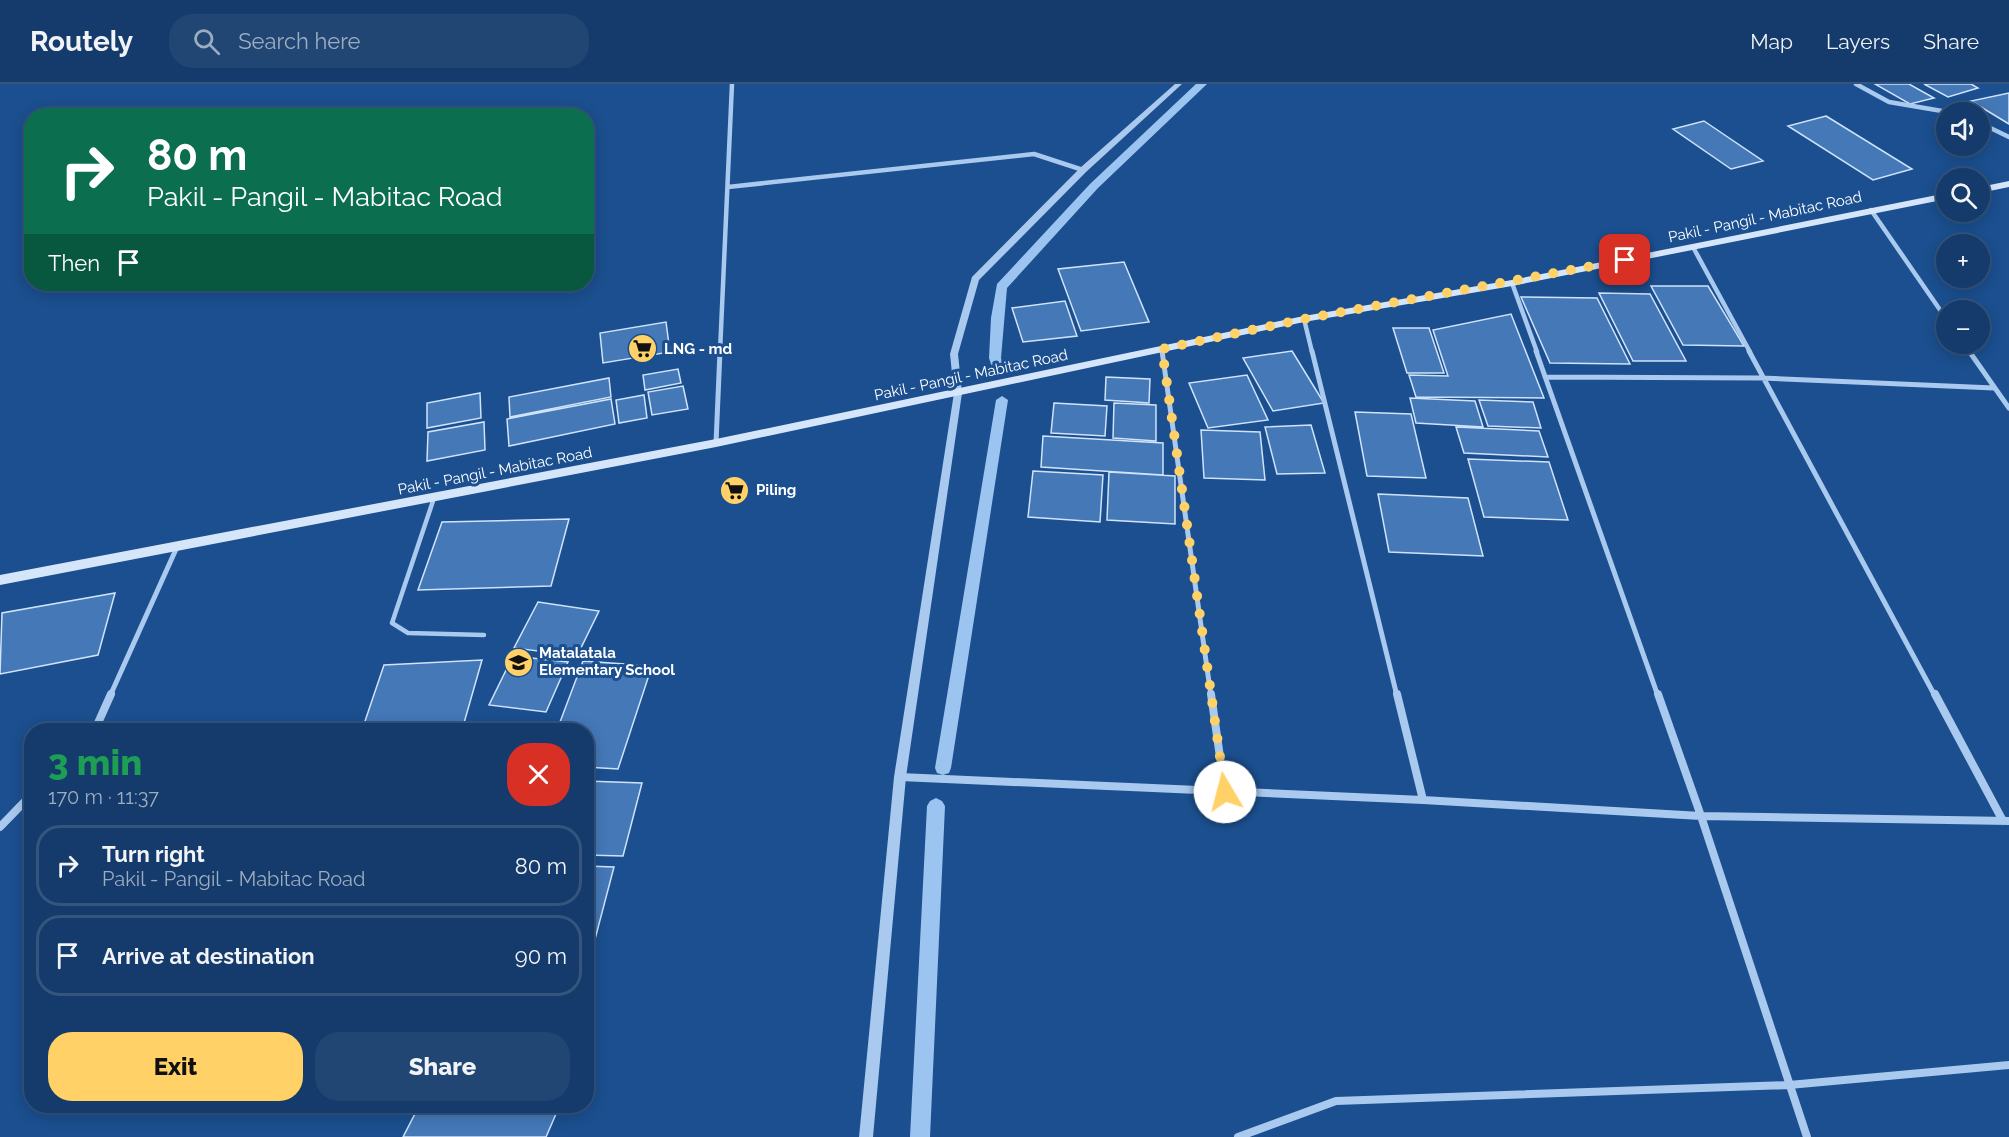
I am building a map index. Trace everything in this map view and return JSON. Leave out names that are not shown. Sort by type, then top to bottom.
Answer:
[{"type":"main road","points":[[1990,188],[2009,184]]},
{"type":"main road","name":"Pakil - Pangil - Mabitac Road","points":[[0,580],[716,443],[1304,319],[1512,283],[1936,198]]},
{"type":"street","points":[[716,443],[732,84]]},
{"type":"street","points":[[866,1137],[900,777],[958,393],[954,354],[975,279],[1083,170],[1179,84]]},
{"type":"street","points":[[1856,84],[1889,102],[1936,110]]},
{"type":"street","points":[[1990,128],[2009,138]]},
{"type":"street","points":[[728,187],[1034,154],[1083,170]]},
{"type":"street","points":[[1871,210],[1936,304]]},
{"type":"street","points":[[900,777],[1423,800],[1701,816],[2006,821],[1762,378],[1693,247]]},
{"type":"street","points":[[1512,283],[1701,816],[1807,1137]]},
{"type":"street","points":[[1304,319],[1423,800]]},
{"type":"street","points":[[1162,349],[1225,792]]},
{"type":"street","points":[[1971,354],[2009,408]]},
{"type":"street","points":[[1545,377],[1762,378],[1994,388]]},
{"type":"street","points":[[98,723],[177,547]]},
{"type":"street","points":[[0,827],[24,803]]},
{"type":"street","points":[[1238,1137],[1336,1101],[1789,1085],[2009,1065]]},
{"type":"lane","points":[[434,498],[392,623],[408,633],[484,635]]},
{"type":"lane","points":[[20,807],[24,808]]},
{"type":"building","points":[[1875,84],[1909,84],[1934,98],[1910,104]]},
{"type":"building","points":[[1924,84],[1971,84],[1978,88],[1948,97]]},
{"type":"building","points":[[2009,93],[2009,124],[1990,112],[1990,102],[1971,101]]},
{"type":"building","points":[[1826,116],[1912,169],[1873,180],[1788,126]]},
{"type":"building","points":[[1704,121],[1763,161],[1731,169],[1673,129]]},
{"type":"building","points":[[1124,262],[1149,322],[1081,331],[1058,269]]},
{"type":"building","points":[[1651,286],[1708,286],[1744,346],[1683,345]]},
{"type":"building","points":[[1599,293],[1650,294],[1686,361],[1633,361]]},
{"type":"building","points":[[1521,297],[1597,298],[1630,364],[1550,363]]},
{"type":"building","points":[[1065,301],[1077,336],[1023,342],[1012,308]]},
{"type":"building","points":[[1511,314],[1544,398],[1416,397],[1409,375],[1448,376],[1433,330]]},
{"type":"building","points":[[666,322],[670,352],[603,363],[600,333]]},
{"type":"building","points":[[1393,328],[1429,328],[1444,373],[1407,373]]},
{"type":"building","points":[[1292,351],[1324,403],[1273,411],[1243,358]]},
{"type":"building","points":[[678,369],[681,383],[645,390],[643,375]]},
{"type":"building","points":[[1247,375],[1268,420],[1208,428],[1189,383]]},
{"type":"building","points":[[1106,377],[1150,379],[1149,403],[1105,400]]},
{"type":"building","points":[[609,378],[611,397],[510,417],[509,397]]},
{"type":"building","points":[[683,386],[688,409],[652,415],[648,392]]},
{"type":"building","points":[[480,393],[481,418],[427,428],[427,403]]},
{"type":"building","points":[[644,395],[647,418],[619,423],[616,400]]},
{"type":"building","points":[[1410,398],[1475,401],[1483,427],[1416,423]]},
{"type":"building","points":[[611,399],[615,424],[509,446],[507,419]]},
{"type":"building","points":[[1479,400],[1533,402],[1541,428],[1488,426]]},
{"type":"building","points":[[1054,403],[1107,406],[1105,436],[1051,433]]},
{"type":"building","points":[[1114,403],[1156,405],[1156,441],[1113,438]]},
{"type":"building","points":[[1355,412],[1411,414],[1426,478],[1367,476]]},
{"type":"building","points":[[484,422],[485,450],[427,461],[428,432]]},
{"type":"building","points":[[1311,425],[1325,473],[1277,474],[1265,427]]},
{"type":"building","points":[[1456,427],[1539,431],[1548,457],[1464,453]]},
{"type":"building","points":[[1201,430],[1260,432],[1265,480],[1204,478]]},
{"type":"building","points":[[1043,436],[1163,443],[1163,475],[1041,467]]},
{"type":"building","points":[[1468,459],[1549,462],[1568,520],[1484,517]]},
{"type":"building","points":[[1033,471],[1103,475],[1100,522],[1028,517]]},
{"type":"building","points":[[1109,472],[1175,476],[1175,524],[1107,520]]},
{"type":"building","points":[[1378,494],[1468,498],[1483,556],[1389,552]]},
{"type":"building","points":[[569,519],[551,586],[418,590],[442,522]]},
{"type":"building","points":[[115,593],[98,655],[0,674],[2,613]]},
{"type":"building","points":[[538,602],[599,611],[577,656],[514,648]]},
{"type":"building","points":[[513,656],[568,662],[546,712],[489,705]]},
{"type":"building","points":[[482,660],[464,723],[364,723],[384,665]]},
{"type":"building","points":[[583,661],[652,666],[618,769],[594,768],[594,723],[560,723]]},
{"type":"building","points":[[594,781],[642,783],[623,856],[594,855]]},
{"type":"building","points":[[594,866],[614,867],[594,943]]},
{"type":"building","points":[[415,1113],[556,1113],[546,1137],[403,1137]]},
{"type":"waterway","points":[[997,367],[995,358],[1001,287],[1094,186],[1202,84]]},
{"type":"waterway","points":[[943,768],[1002,400]]},
{"type":"waterway","points":[[920,1137],[936,806]]},
{"type":"place","name":"LNG - md","points":[[643,349]]},
{"type":"place","name":"Piling","points":[[735,490]]},
{"type":"place","name":"Matalatala Elementary School","points":[[518,662]]},
{"type":"route","points":[[1225,792],[1162,349],[1304,319],[1512,283],[1625,260]]}]
